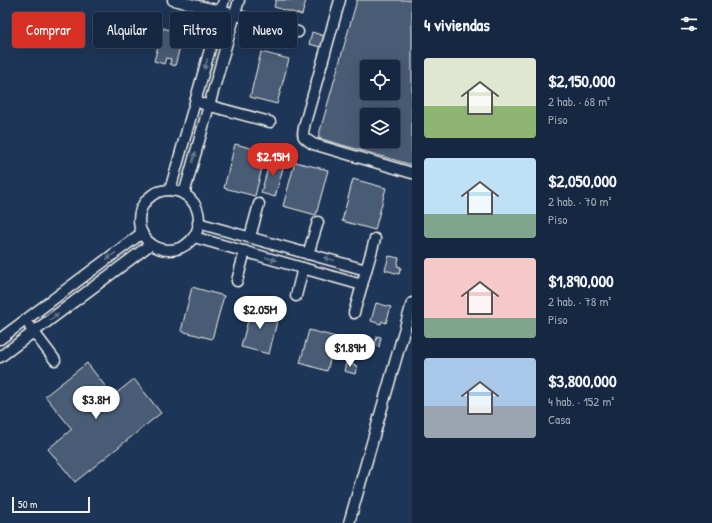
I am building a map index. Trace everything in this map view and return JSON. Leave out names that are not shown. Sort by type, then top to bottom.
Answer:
[{"type":"lane","points":[[173,0],[221,12],[224,0]]},
{"type":"lane","points":[[184,194],[239,0]]},
{"type":"lane","points":[[340,0],[305,123],[303,134],[304,138],[313,144],[412,174]]},
{"type":"lane","points":[[231,14],[298,32]]},
{"type":"lane","points":[[170,190],[211,48]]},
{"type":"lane","points":[[195,102],[270,122]]},
{"type":"lane","points":[[170,190],[184,194],[191,200],[198,212],[198,223],[194,236],[188,243],[177,249],[164,249],[151,244],[146,240],[142,233],[139,221],[141,208],[149,197],[161,191],[170,190]]},
{"type":"lane","points":[[250,237],[259,204]]},
{"type":"lane","points":[[308,254],[318,222]]},
{"type":"lane","points":[[198,223],[366,270]]},
{"type":"lane","points":[[0,339],[142,233]]},
{"type":"lane","points":[[194,236],[362,285]]},
{"type":"lane","points":[[354,313],[375,239]]},
{"type":"lane","points":[[0,357],[151,244]]},
{"type":"lane","points":[[237,281],[245,251]]},
{"type":"lane","points":[[296,296],[303,268]]},
{"type":"lane","points":[[349,523],[412,303]]},
{"type":"lane","points":[[24,320],[55,360]]},
{"type":"building","points":[[276,0],[306,0],[302,15],[297,14],[297,12],[274,7]]},
{"type":"building","points":[[357,0],[412,0],[412,165],[318,138]]},
{"type":"building","points":[[163,28],[170,30],[170,48],[180,48],[175,66],[170,64],[171,59],[166,58],[164,64],[154,61],[158,48],[162,48]]},
{"type":"building","points":[[312,32],[324,36],[321,47],[309,44]]},
{"type":"building","points":[[261,52],[289,59],[277,104],[250,97]]},
{"type":"building","points":[[235,144],[266,152],[255,196],[224,188]]},
{"type":"building","points":[[271,157],[285,161],[275,197],[261,193]]},
{"type":"building","points":[[295,162],[328,170],[316,215],[283,206]]},
{"type":"building","points":[[353,179],[386,188],[375,230],[342,221]]},
{"type":"building","points":[[389,256],[399,258],[397,266],[401,267],[399,274],[385,270]]},
{"type":"building","points":[[192,287],[224,296],[212,339],[181,331]]},
{"type":"building","points":[[376,303],[391,307],[386,323],[382,321],[381,324],[371,321]]},
{"type":"building","points":[[252,305],[279,313],[269,354],[241,347]]},
{"type":"building","points":[[309,330],[336,337],[327,371],[300,363]]},
{"type":"building","points":[[377,336],[381,337],[379,347],[375,345]]},
{"type":"building","points":[[87,363],[113,396],[134,379],[161,413],[75,482],[48,449],[72,429],[45,396]]},
{"type":"building","points":[[346,363],[357,366],[355,374],[344,371]]}]
